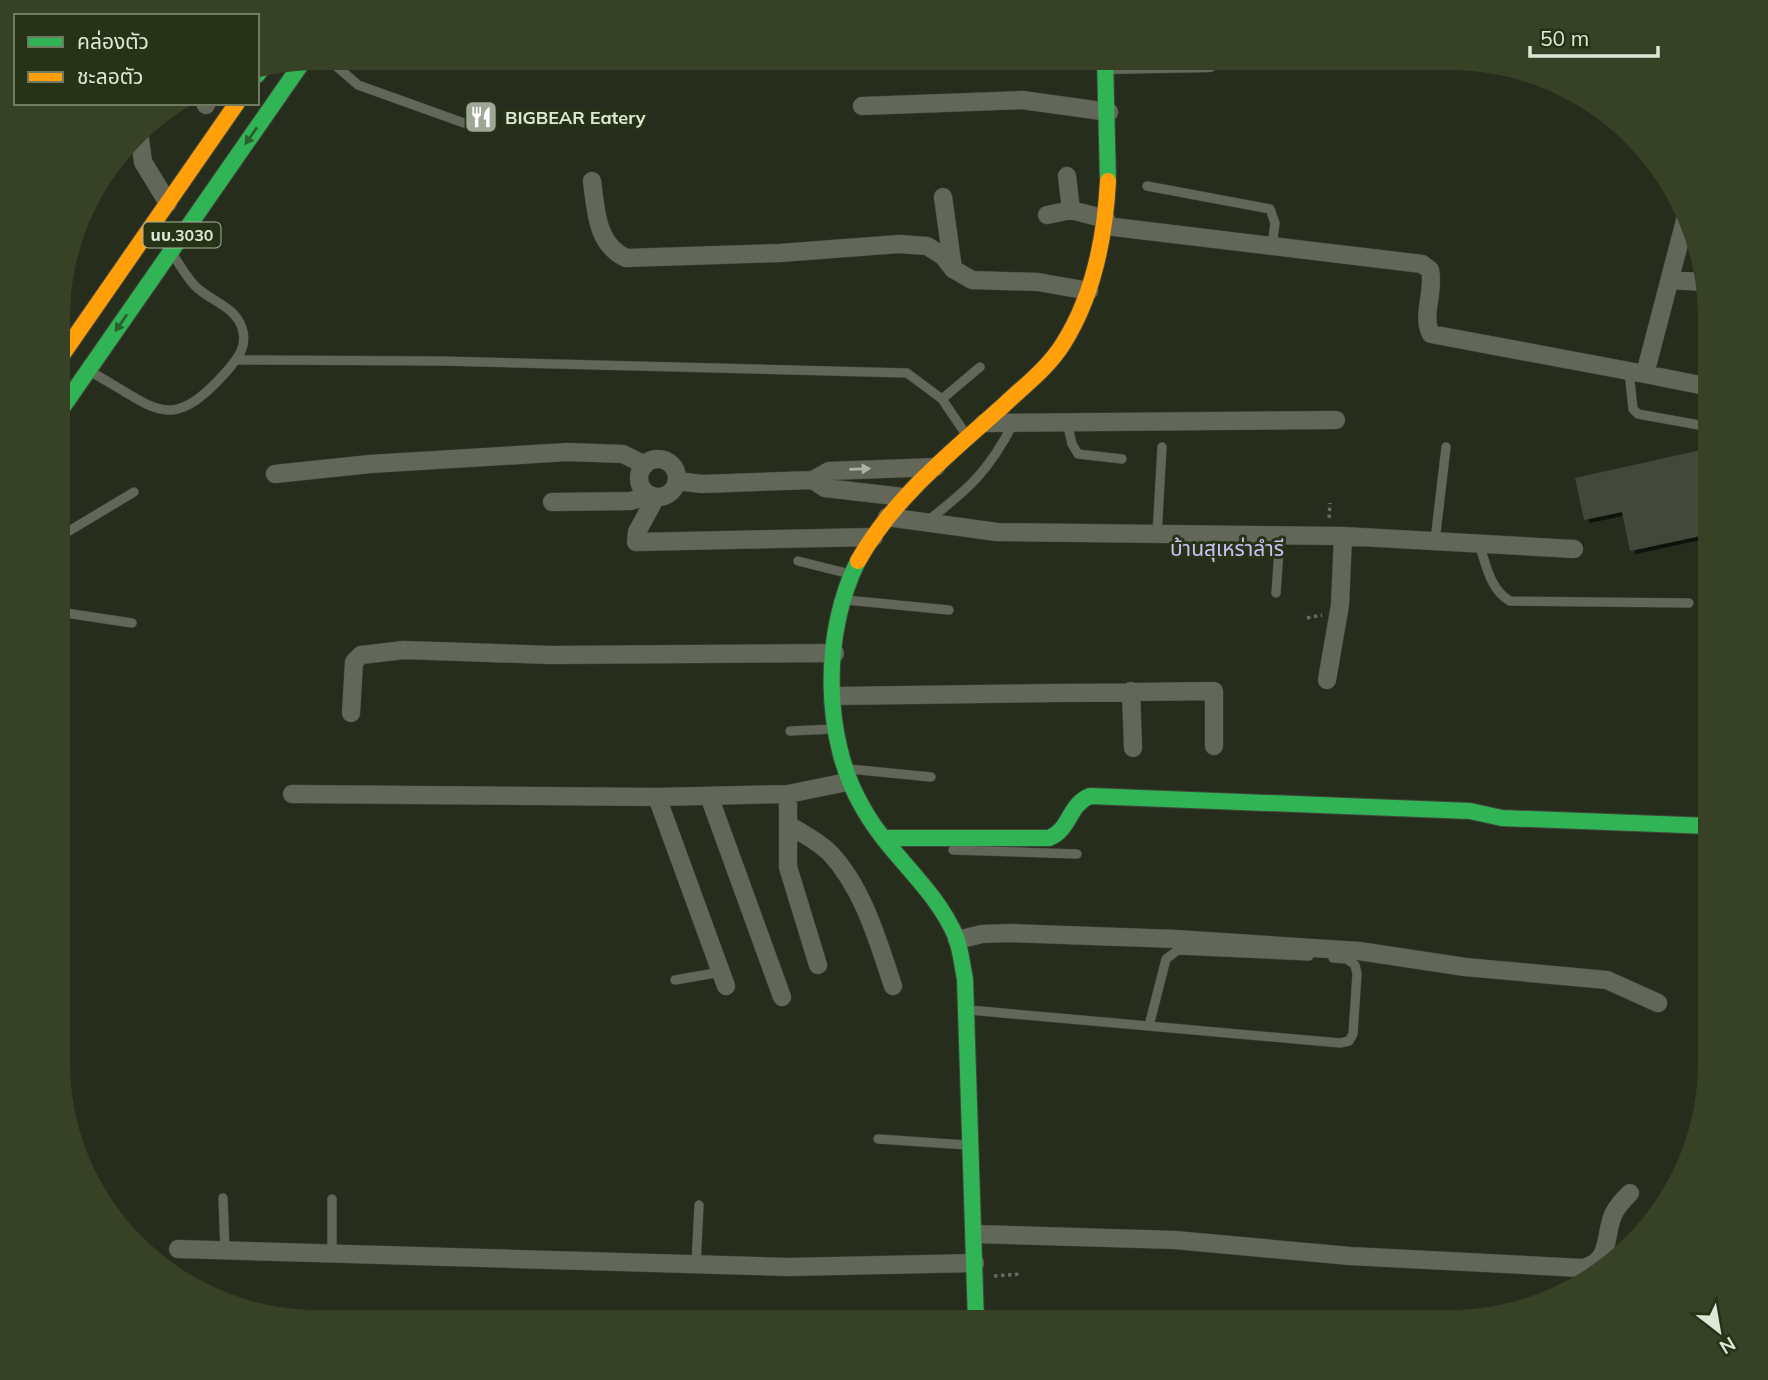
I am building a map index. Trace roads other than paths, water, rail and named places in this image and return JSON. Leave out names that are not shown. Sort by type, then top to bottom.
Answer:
[{"type":"street","name":"นบ.3030","points":[[70,396],[296,71]]},
{"type":"street","points":[[976,1310],[965,979],[957,940],[935,898],[887,843],[846,775],[838,729],[835,653],[843,600],[852,574],[887,517],[903,497],[1047,364],[1064,343],[1090,291],[1106,222],[1109,112],[1106,71]]},
{"type":"street","points":[[862,106],[1021,100],[1109,112]]},
{"type":"street","name":"นบ.3030","points":[[70,343],[236,105]]},
{"type":"street","points":[[141,145],[143,162],[168,202]]},
{"type":"street","points":[[1067,176],[1071,210]]},
{"type":"street","points":[[592,181],[596,220],[615,253],[626,258],[780,253],[899,244],[927,246],[943,256],[953,269],[963,276],[985,282],[1038,282],[1090,291]]},
{"type":"street","points":[[943,197],[953,269]]},
{"type":"street","points":[[1047,215],[1071,210],[1106,222],[1272,247],[1422,264],[1430,270],[1433,283],[1426,326],[1431,334],[1698,385]]},
{"type":"street","points":[[1637,372],[1671,280],[1683,232]]},
{"type":"street","points":[[1671,280],[1695,282]]},
{"type":"street","points":[[984,423],[1336,420]]},
{"type":"street","points":[[275,474],[370,464],[568,452],[623,454],[645,465]]},
{"type":"street","points":[[552,502],[631,501],[670,493],[677,481],[674,470],[666,461],[655,460],[645,465],[639,478],[640,485],[653,496]]},
{"type":"street","points":[[677,481],[702,484],[813,481],[830,471],[936,467]]},
{"type":"street","points":[[813,481],[825,488],[903,497]]},
{"type":"street","points":[[653,496],[636,532],[636,542],[874,537]]},
{"type":"street","points":[[887,517],[997,532],[1343,536],[1574,549]]},
{"type":"street","points":[[1327,680],[1340,605],[1343,536]]},
{"type":"street","points":[[351,713],[354,662],[360,655],[404,650],[550,655],[835,653]]},
{"type":"street","points":[[1131,691],[1133,748]]},
{"type":"street","points":[[836,696],[1214,691],[1214,746]]},
{"type":"street","points":[[292,794],[657,797],[788,794],[846,775]]},
{"type":"street","points":[[788,794],[787,848],[791,881],[818,965]]},
{"type":"street","points":[[709,796],[782,997]]},
{"type":"street","points":[[887,843],[1049,838],[1060,835],[1067,828],[1073,805],[1079,799],[1090,796],[1470,811],[1502,817],[1697,825]]},
{"type":"street","points":[[657,797],[723,979]]},
{"type":"street","points":[[789,825],[822,846],[848,879],[874,930],[893,986]]},
{"type":"street","points":[[957,940],[982,934],[1010,933],[1359,951],[1465,967],[1607,980],[1658,1003]]},
{"type":"street","points":[[1600,1260],[1608,1241],[1612,1218],[1619,1204],[1630,1193]]},
{"type":"street","points":[[975,1234],[1175,1240],[1350,1256],[1590,1267]]},
{"type":"street","points":[[178,1249],[696,1265],[975,1270]]},
{"type":"lane","points":[[341,70],[358,85],[464,123]]},
{"type":"lane","points":[[1147,186],[1269,209],[1275,222],[1272,247]]},
{"type":"lane","points":[[88,370],[159,409],[174,412],[203,398],[237,360],[245,345],[242,327],[231,312],[197,288],[171,251]]},
{"type":"lane","points":[[237,360],[441,360],[907,373],[942,399],[968,438]]},
{"type":"lane","points":[[942,399],[980,367]]},
{"type":"lane","points":[[1637,372],[1633,409],[1638,414],[1698,425]]},
{"type":"lane","points":[[923,524],[979,479],[995,459],[1014,422]]},
{"type":"lane","points":[[1067,422],[1072,444],[1078,454],[1122,459]]},
{"type":"lane","points":[[1157,535],[1162,447]]},
{"type":"lane","points":[[1435,541],[1446,447]]},
{"type":"lane","points":[[70,531],[134,492]]},
{"type":"lane","points":[[1276,593],[1280,536]]},
{"type":"lane","points":[[1479,544],[1493,585],[1501,596],[1510,600],[1689,603]]},
{"type":"lane","points":[[798,561],[852,574]]},
{"type":"lane","points":[[843,600],[949,610]]},
{"type":"lane","points":[[70,614],[132,623]]},
{"type":"lane","points":[[790,731],[838,729]]},
{"type":"lane","points":[[846,775],[931,777]]},
{"type":"lane","points":[[887,843],[931,849]]},
{"type":"lane","points":[[944,850],[1077,855]]},
{"type":"lane","points":[[966,1010],[1340,1043],[1349,1041],[1353,1034],[1355,965],[1337,958],[1178,950],[1166,959],[1149,1026]]},
{"type":"lane","points":[[675,980],[723,979]]},
{"type":"lane","points":[[878,1139],[972,1145]]},
{"type":"lane","points":[[223,1198],[225,1250]]},
{"type":"lane","points":[[332,1199],[332,1253]]},
{"type":"lane","points":[[696,1265],[699,1205]]},
{"type":"place","name":"BIGBEAR Eatery","points":[[481,117]]},
{"type":"district","name":"บ้านสุเหร่าลำรี","points":[[1227,548]]}]
